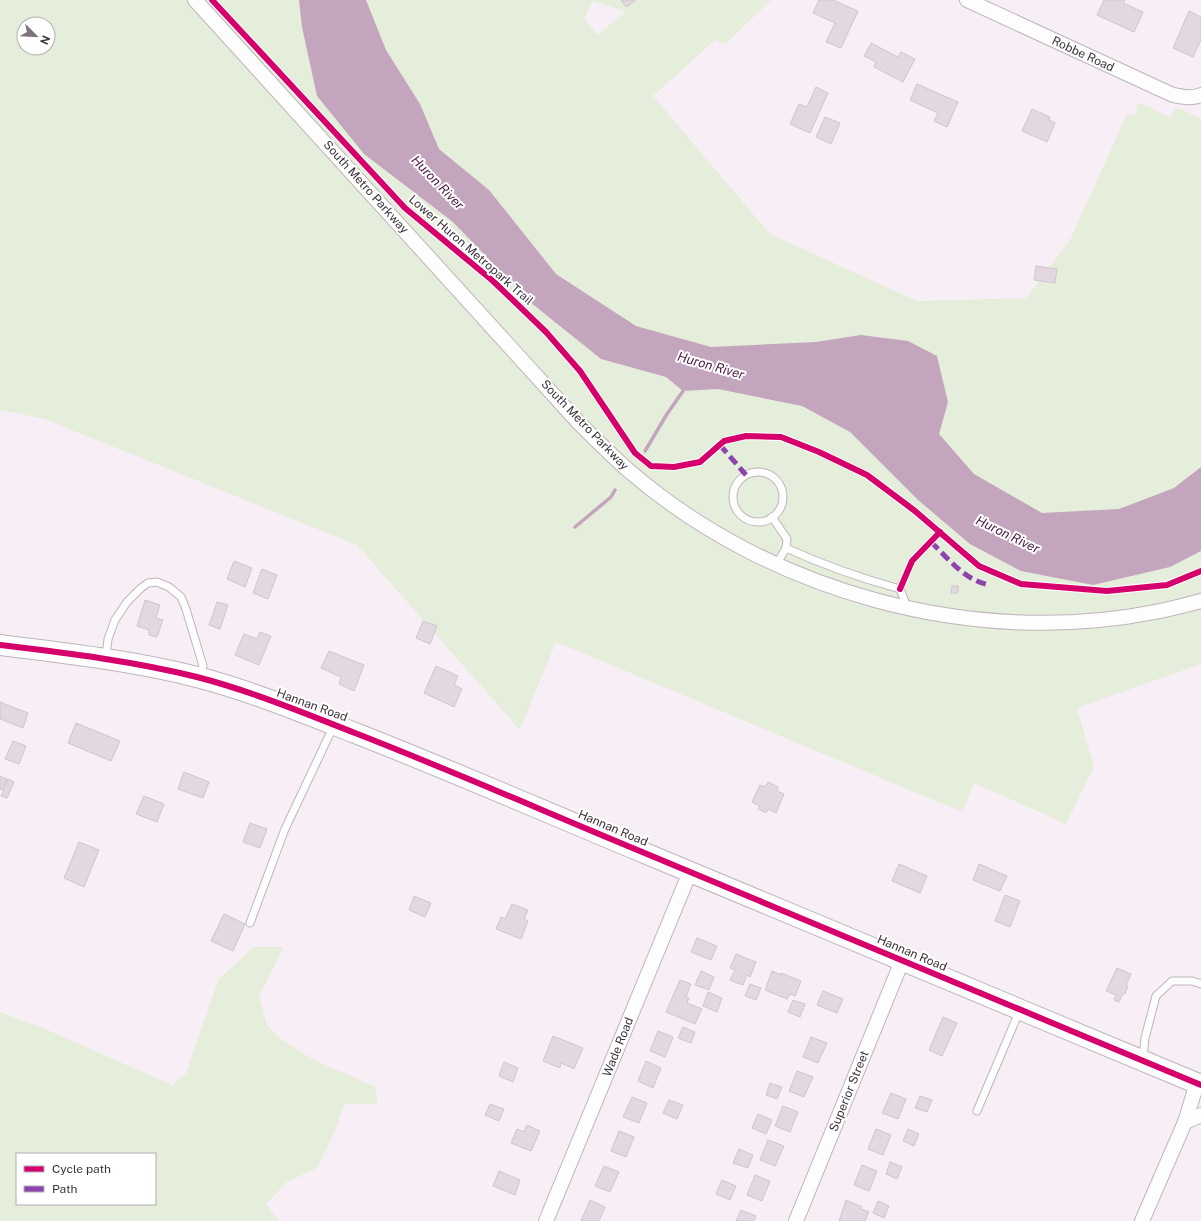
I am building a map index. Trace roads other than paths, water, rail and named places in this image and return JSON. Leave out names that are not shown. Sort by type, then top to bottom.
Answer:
[{"type":"street","name":"South Metro Parkway","points":[[195,0],[564,406],[604,448],[630,471],[684,512],[731,542],[776,565],[840,590],[908,609],[964,618],[994,621],[1059,622],[1124,617],[1155,612],[1201,601]]},
{"type":"street","name":"Robbe Road","points":[[967,0],[1174,95],[1185,98],[1197,97],[1201,95]]},
{"type":"street","name":"Hannan Road","points":[[0,645],[106,659],[199,678],[241,691],[334,725],[415,756],[1199,1084]]},
{"type":"street","name":"Wade Road","points":[[546,1221],[690,872]]},
{"type":"street","name":"Superior Street","points":[[796,1221],[902,961]]},
{"type":"street","points":[[1142,1221],[1185,1122],[1199,1084]]},
{"type":"street","points":[[1185,1122],[1201,1114]]},
{"type":"lane","points":[[759,472],[767,474],[779,483],[783,499],[781,508],[772,517],[769,520],[752,522],[744,518],[738,512],[734,504],[733,496],[738,482],[744,476],[759,472]]},
{"type":"lane","points":[[772,517],[787,539],[786,548],[776,565]]},
{"type":"lane","points":[[786,548],[844,572],[900,589],[908,609]]},
{"type":"lane","points":[[106,659],[108,639],[116,620],[127,602],[148,583],[157,582],[169,587],[181,597],[203,666],[199,678]]},
{"type":"lane","points":[[250,923],[285,829],[334,725]]},
{"type":"lane","points":[[1143,1061],[1145,1038],[1156,996],[1172,981],[1192,981],[1201,984]]},
{"type":"lane","points":[[977,1111],[1020,1010]]},
{"type":"water","name":"Huron River","points":[[299,0],[366,0],[386,50],[420,104],[439,149],[489,190],[556,274],[636,326],[711,347],[816,342],[861,335],[908,341],[937,356],[948,402],[939,434],[974,474],[1042,513],[1119,509],[1174,488],[1201,467],[1201,551],[1170,567],[1093,585],[1021,571],[970,544],[918,500],[850,432],[802,406],[718,389],[683,391],[666,377],[601,359],[530,302],[453,222],[364,154],[317,96],[302,27]]},
{"type":"waterway","points":[[645,451],[667,414],[683,391],[683,387]]},
{"type":"waterway","points":[[575,527],[611,497],[615,490]]}]
